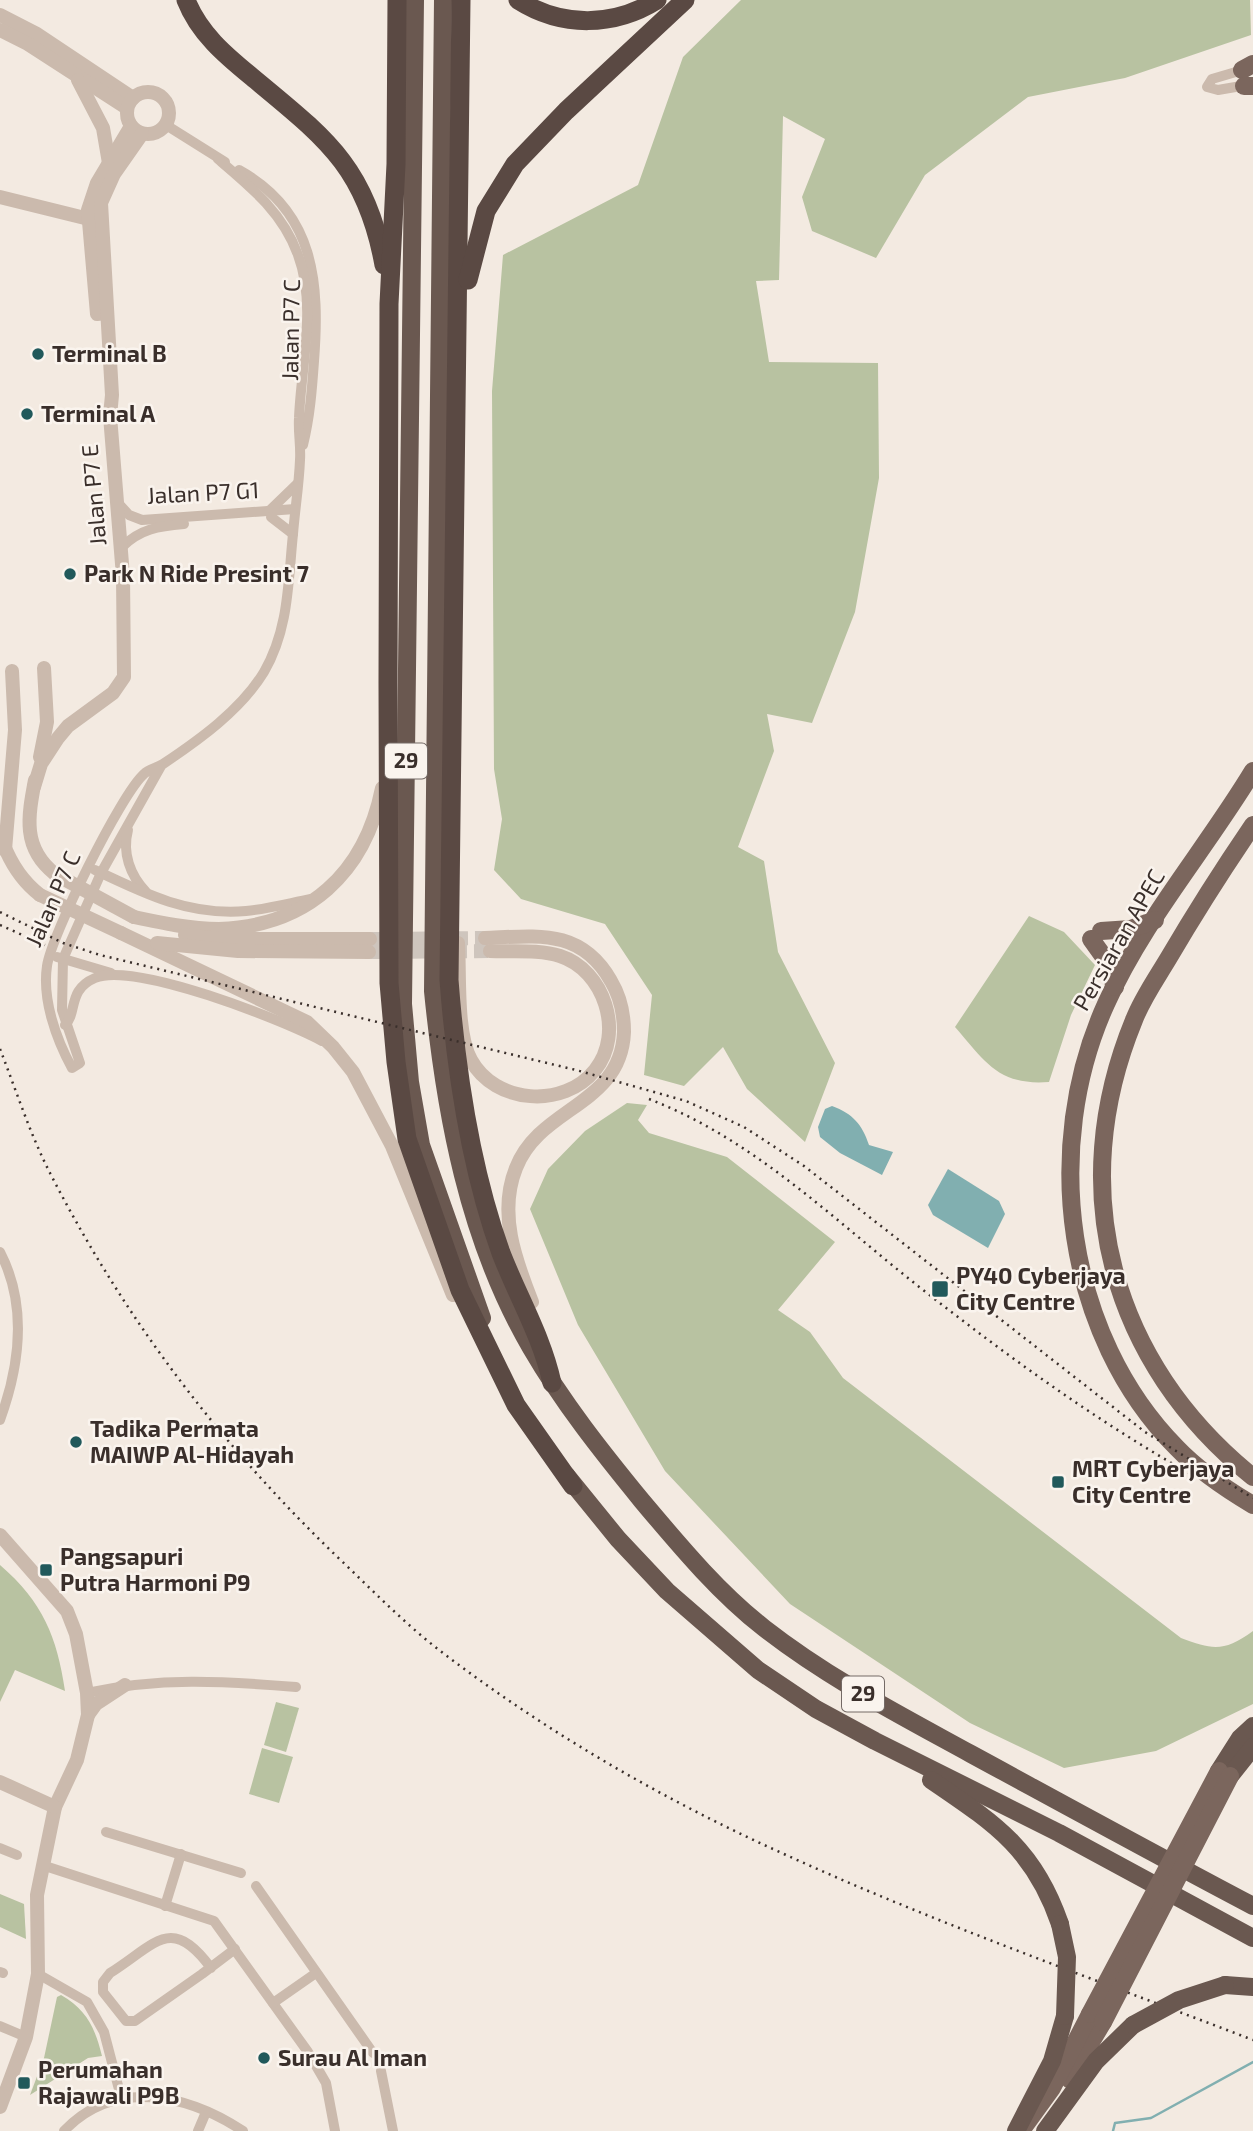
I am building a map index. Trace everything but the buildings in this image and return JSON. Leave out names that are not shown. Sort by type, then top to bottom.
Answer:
[{"type":"highway","points":[[186,0],[209,38],[315,130],[345,162],[357,180],[373,218],[389,304]]},
{"type":"highway","points":[[397,0],[396,164],[389,304],[389,983],[403,1114],[418,1175],[460,1290],[516,1405],[573,1486]]},
{"type":"highway","name":"29","points":[[415,0],[403,919],[406,1048],[421,1145],[480,1315],[538,1431],[573,1486],[667,1591],[758,1670],[816,1709],[874,1741],[1059,1833],[1253,1938]]},
{"type":"highway","name":"29","points":[[443,0],[433,991],[442,1073],[470,1200],[493,1269],[529,1345],[552,1383],[601,1451],[691,1559],[762,1627],[835,1679],[1253,1906]]},
{"type":"highway","points":[[461,0],[449,980],[454,1048],[464,1102],[501,1252],[545,1352],[552,1383]]},
{"type":"highway","points":[[518,0],[550,16],[590,22],[628,15],[657,0]]},
{"type":"highway","points":[[458,380],[470,265],[486,211],[505,177],[566,111],[685,0]]},
{"type":"highway","points":[[1224,1774],[1240,1738],[1253,1727]]},
{"type":"highway","points":[[874,1741],[1004,1832],[1032,1862],[1049,1892],[1067,1957],[1065,2016],[1052,2061],[1016,2131]]},
{"type":"highway","points":[[1224,1774],[1253,1747]]},
{"type":"highway","points":[[1130,1841],[1253,1894]]},
{"type":"highway","points":[[1045,2131],[1096,2061],[1133,2025],[1178,2000],[1225,1986],[1253,1987]]},
{"type":"main road","name":"Persiaran APEC","points":[[1253,771],[1154,920],[1115,987],[1088,1048],[1073,1134],[1070,1204],[1090,1306],[1129,1387],[1154,1423],[1178,1450],[1221,1486],[1253,1506]]},
{"type":"main road","points":[[1253,825],[1216,878],[1135,1017],[1117,1066],[1104,1116],[1102,1197],[1110,1253],[1123,1305],[1146,1355],[1197,1426],[1253,1477]]},
{"type":"main road","points":[[1191,867],[1187,881],[1151,941],[1148,950],[1152,955],[1160,954],[1202,889],[1216,878]]},
{"type":"main road","points":[[1115,987],[1096,935],[1131,929],[1154,920]]},
{"type":"main road","points":[[1038,2131],[1224,1774]]},
{"type":"main road","points":[[1021,2131],[1096,2018]]},
{"type":"street","points":[[0,15],[37,34],[130,103],[136,130],[155,133],[166,125],[167,105],[159,95],[145,92],[130,103]]},
{"type":"street","points":[[0,30],[130,103]]},
{"type":"street","points":[[72,72],[92,103],[103,128],[109,163]]},
{"type":"street","name":"Jalan P7 C","points":[[60,1026],[46,979],[50,954],[89,867],[124,800],[146,772],[161,766],[231,712],[264,671],[277,645],[286,611],[300,458],[309,420],[317,319],[314,274],[308,249],[277,199],[258,180],[218,159],[166,125]]},
{"type":"street","name":"Jalan P7 E","points":[[34,787],[41,764],[58,738],[121,685],[125,641],[122,547],[110,416],[112,395],[94,221],[89,200],[109,163],[136,130]]},
{"type":"street","name":"Jalan P7 E","points":[[94,221],[136,130]]},
{"type":"street","points":[[0,197],[94,221]]},
{"type":"street","points":[[293,534],[270,514],[298,483]]},
{"type":"street","name":"Jalan P7 G1","points":[[119,504],[129,515],[142,520],[295,513]]},
{"type":"street","name":"Jalan P7 G1","points":[[122,547],[135,535],[150,528],[270,514]]},
{"type":"street","points":[[44,668],[47,722],[28,810],[29,838],[44,866],[134,917],[182,934],[210,938],[369,945],[192,948],[166,945],[121,933]]},
{"type":"street","points":[[12,671],[15,730],[3,843],[29,886],[40,895],[307,1022],[332,1046],[354,1072],[371,1103],[452,1293],[516,1405]]},
{"type":"street","points":[[134,917],[176,926],[220,929],[282,915],[317,898],[360,853],[377,817],[384,782],[388,683]]},
{"type":"street","name":"Jalan P7 C","points":[[60,1026],[63,959],[102,873],[161,766]]},
{"type":"street","points":[[130,821],[126,839],[128,862],[137,883],[156,898]]},
{"type":"street","points":[[89,867],[156,898],[191,909],[226,912],[317,898]]},
{"type":"street","points":[[452,868],[464,1041],[470,1059],[499,1088],[524,1096],[566,1092],[580,1084],[597,1068],[608,1032],[603,995],[591,975],[572,960],[551,953],[487,944],[552,937],[581,947],[593,956],[612,983],[624,1023],[622,1051],[610,1077],[532,1142],[515,1169],[511,1185],[508,1223],[510,1237],[537,1316],[545,1352]]},
{"type":"street","points":[[50,954],[205,994],[268,1015],[332,1046]]},
{"type":"street","points":[[60,1026],[73,999],[87,983],[104,975],[128,976]]},
{"type":"street","points":[[0,1252],[12,1275],[19,1344],[13,1387],[0,1420]]},
{"type":"street","points":[[0,1535],[67,1611],[76,1634],[87,1693],[88,1715],[77,1760],[55,1807],[37,1895],[38,1974],[26,2037],[0,2107]]},
{"type":"street","points":[[87,1693],[125,1685],[196,1681],[296,1687]]},
{"type":"street","points":[[88,1715],[96,1704],[125,1685]]},
{"type":"street","points":[[0,1782],[55,1807]]},
{"type":"street","points":[[107,1832],[241,1872]]},
{"type":"street","points":[[0,1848],[17,1855]]},
{"type":"street","points":[[165,1906],[181,1854]]},
{"type":"street","points":[[42,1866],[214,1921],[273,2003],[326,2084],[335,2131]]},
{"type":"street","points":[[256,1886],[373,2053]]},
{"type":"street","points":[[211,1968],[195,1946],[180,1937],[168,1936],[110,1973],[103,1982],[103,1992],[126,2021],[135,2021],[211,1968],[235,1949]]},
{"type":"street","points":[[273,2003],[316,1973]]},
{"type":"street","points":[[38,1974],[88,2002],[104,2032],[121,2097]]},
{"type":"street","points":[[88,2002],[103,1992]]},
{"type":"street","points":[[0,2026],[26,2037]]},
{"type":"street","points":[[381,2071],[393,2131]]},
{"type":"street","points":[[64,2131],[83,2114],[121,2097],[156,2095],[206,2112],[243,2131]]},
{"type":"street","points":[[198,2131],[206,2112]]},
{"type":"green space","points":[[741,0],[1250,0],[1251,35],[1125,78],[1028,97],[925,175],[876,258],[812,231],[802,197],[825,139],[783,116],[779,280],[756,281],[769,362],[878,363],[879,478],[855,612],[812,723],[767,714],[774,751],[738,847],[764,861],[778,952],[835,1063],[805,1142],[747,1089],[723,1047],[684,1086],[644,1075],[652,995],[605,924],[521,899],[494,870],[502,819],[494,769],[492,391],[503,255],[638,185],[683,57]]},
{"type":"green space","points":[[1029,916],[1064,932],[1095,965],[1071,1015],[1049,1082],[1017,1080],[994,1069],[955,1027]]},
{"type":"green space","points":[[627,1103],[647,1105],[638,1120],[649,1133],[727,1157],[835,1242],[778,1310],[810,1332],[843,1378],[1181,1638],[1218,1647],[1234,1643],[1253,1631],[1253,1704],[1156,1751],[1064,1768],[970,1723],[790,1604],[665,1471],[578,1325],[530,1209],[548,1169],[585,1131]]},
{"type":"green space","points":[[0,1565],[27,1593],[46,1622],[58,1654],[65,1691],[15,1670],[0,1702]]},
{"type":"green space","points":[[276,1702],[299,1708],[286,1752],[264,1745]]},
{"type":"green space","points":[[262,1748],[293,1757],[279,1803],[249,1794]]},
{"type":"green space","points":[[0,1894],[24,1904],[26,1939],[0,1927]]},
{"type":"green space","points":[[61,1995],[89,2021],[102,2056],[88,2058],[30,2095],[44,2058],[57,1997]]},
{"type":"water","points":[[832,1106],[856,1121],[869,1145],[893,1152],[882,1175],[840,1153],[820,1137],[818,1127],[825,1109]]},
{"type":"water","points":[[948,1169],[999,1201],[1005,1214],[988,1248],[933,1215],[928,1205]]},
{"type":"waterway","points":[[1113,2131],[1115,2123],[1151,2118],[1253,2062]]},
{"type":"tunnel","points":[[370,939],[485,938]]},
{"type":"tunnel","points":[[369,952],[490,951]]},
{"type":"railway","points":[[0,912],[63,943],[100,955],[576,1070],[686,1101],[744,1127],[804,1166],[1145,1432],[1253,1498]]},
{"type":"railway","points":[[0,925],[45,945]]},
{"type":"railway","points":[[0,1049],[43,1158],[80,1229],[112,1283],[183,1384],[221,1432],[305,1525],[431,1643],[481,1681],[561,1735],[644,1784],[730,1829],[951,1925],[1253,2040]]},
{"type":"railway","points":[[649,1099],[687,1116],[757,1158],[1018,1362],[1122,1433],[1194,1476]]},
{"type":"place","name":"Terminal B","points":[[38,354]]},
{"type":"place","name":"Terminal A","points":[[27,414]]},
{"type":"place","name":"Park N Ride Presint 7","points":[[70,574]]},
{"type":"place","name":"PY40 Cyberjaya City Centre","points":[[940,1289]]},
{"type":"place","name":"Tadika Permata MAIWP Al-Hidayah","points":[[76,1442]]},
{"type":"place","name":"MRT Cyberjaya City Centre","points":[[1058,1482]]},
{"type":"place","name":"Pangsapuri Putra Harmoni P9","points":[[46,1570]]},
{"type":"place","name":"Surau Al Iman","points":[[264,2058]]},
{"type":"place","name":"Perumahan Rajawali P9B","points":[[24,2083]]}]
